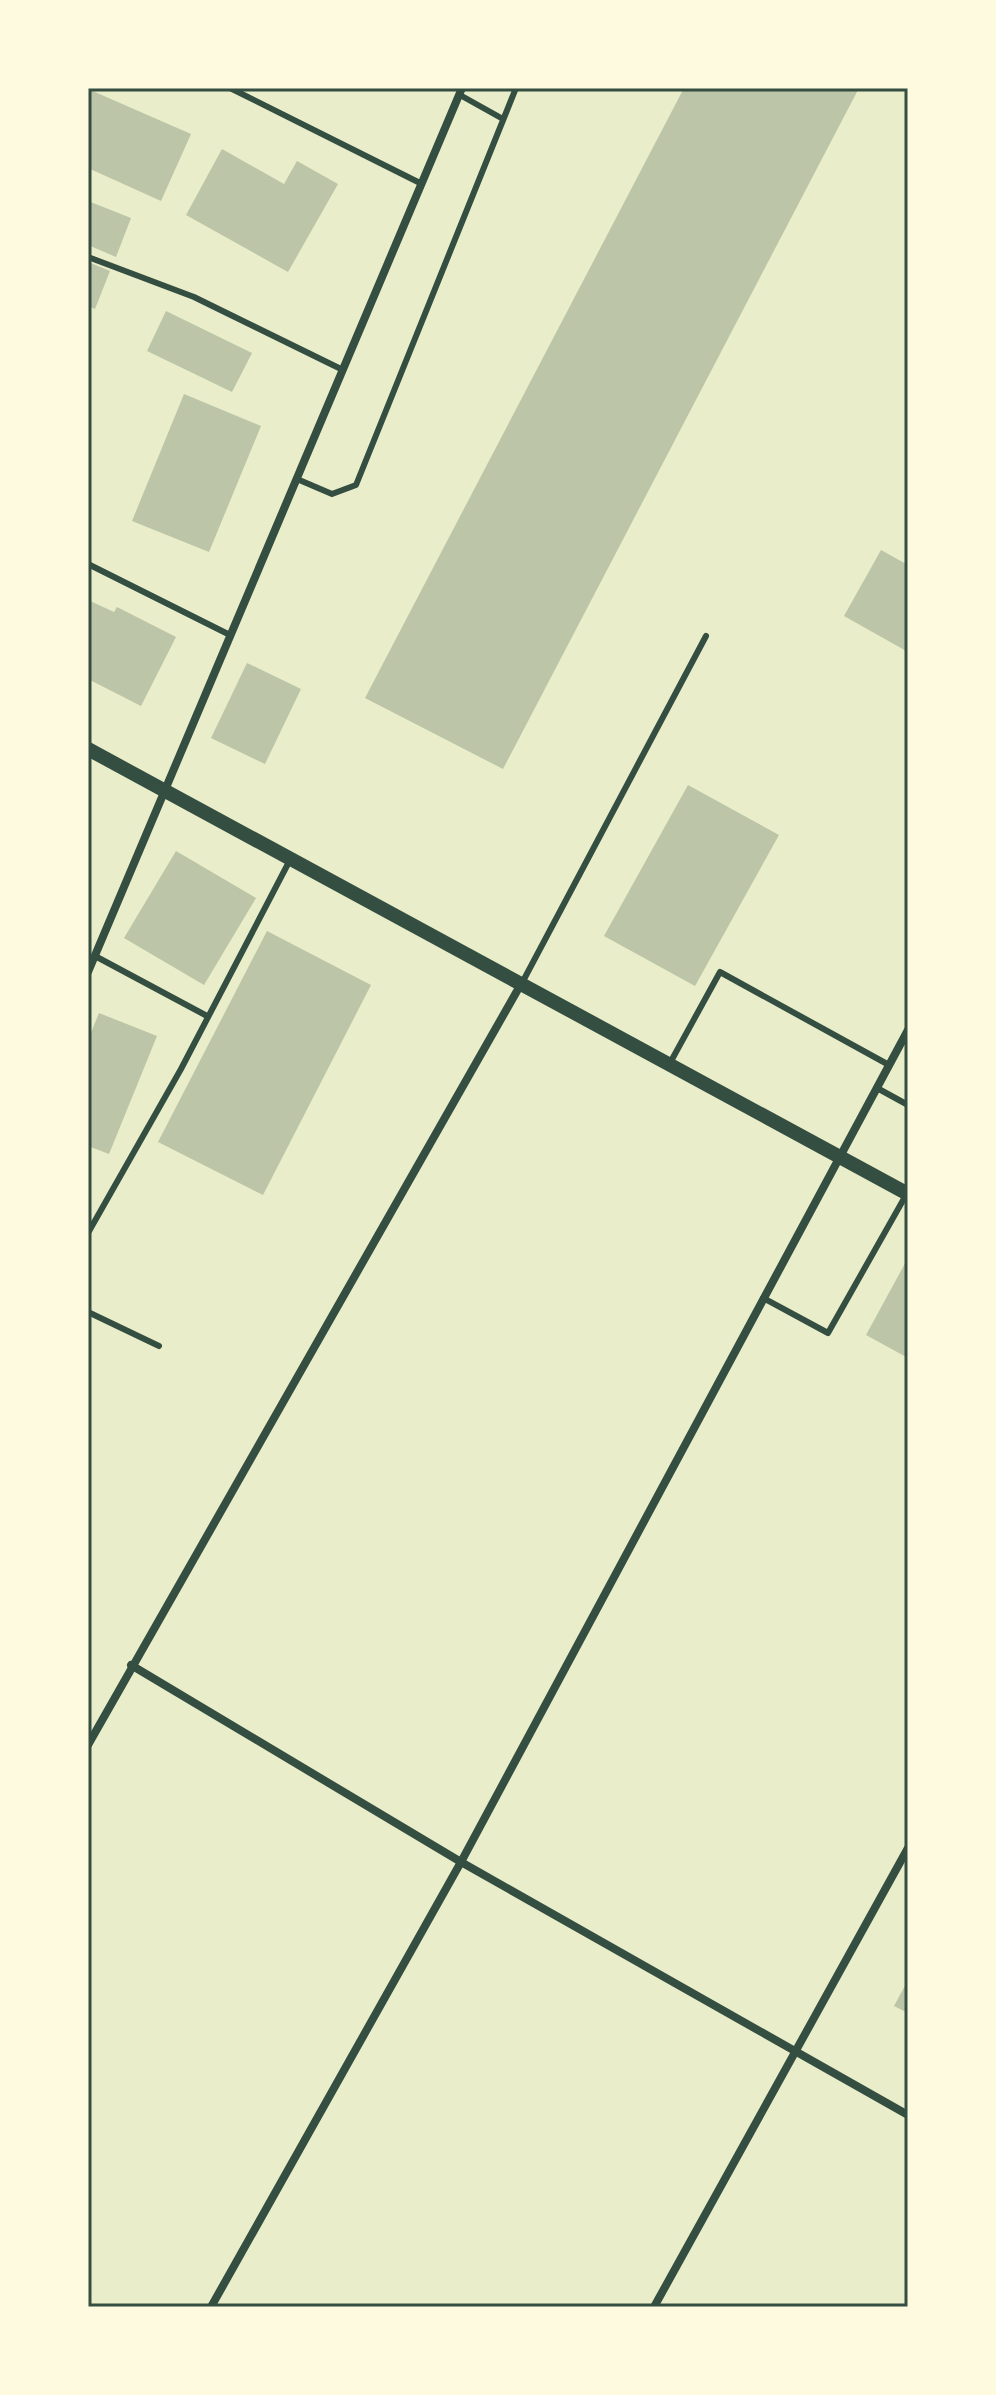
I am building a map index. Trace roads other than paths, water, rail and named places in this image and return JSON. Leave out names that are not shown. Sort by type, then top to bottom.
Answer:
[{"type":"street","points":[[88,972],[461,91]]},
{"type":"street","points":[[88,749],[907,1194]]},
{"type":"street","points":[[88,1745],[522,983]]},
{"type":"street","points":[[211,2307],[461,1862],[908,1030]]},
{"type":"street","points":[[131,1665],[461,1862],[908,2115]]},
{"type":"street","points":[[654,2307],[908,1848]]},
{"type":"lane","points":[[230,88],[422,184]]},
{"type":"lane","points":[[297,479],[332,494],[356,485],[516,88]]},
{"type":"lane","points":[[461,91],[503,119]]},
{"type":"lane","points":[[88,257],[194,297],[343,370]]},
{"type":"lane","points":[[88,564],[230,635]]},
{"type":"lane","points":[[522,983],[706,636]]},
{"type":"lane","points":[[88,1233],[291,858]]},
{"type":"lane","points":[[95,956],[207,1016]]},
{"type":"lane","points":[[670,1063],[720,972],[889,1065]]},
{"type":"lane","points":[[877,1088],[908,1105]]},
{"type":"lane","points":[[763,1298],[828,1333],[907,1194]]},
{"type":"lane","points":[[88,1312],[159,1346]]}]
